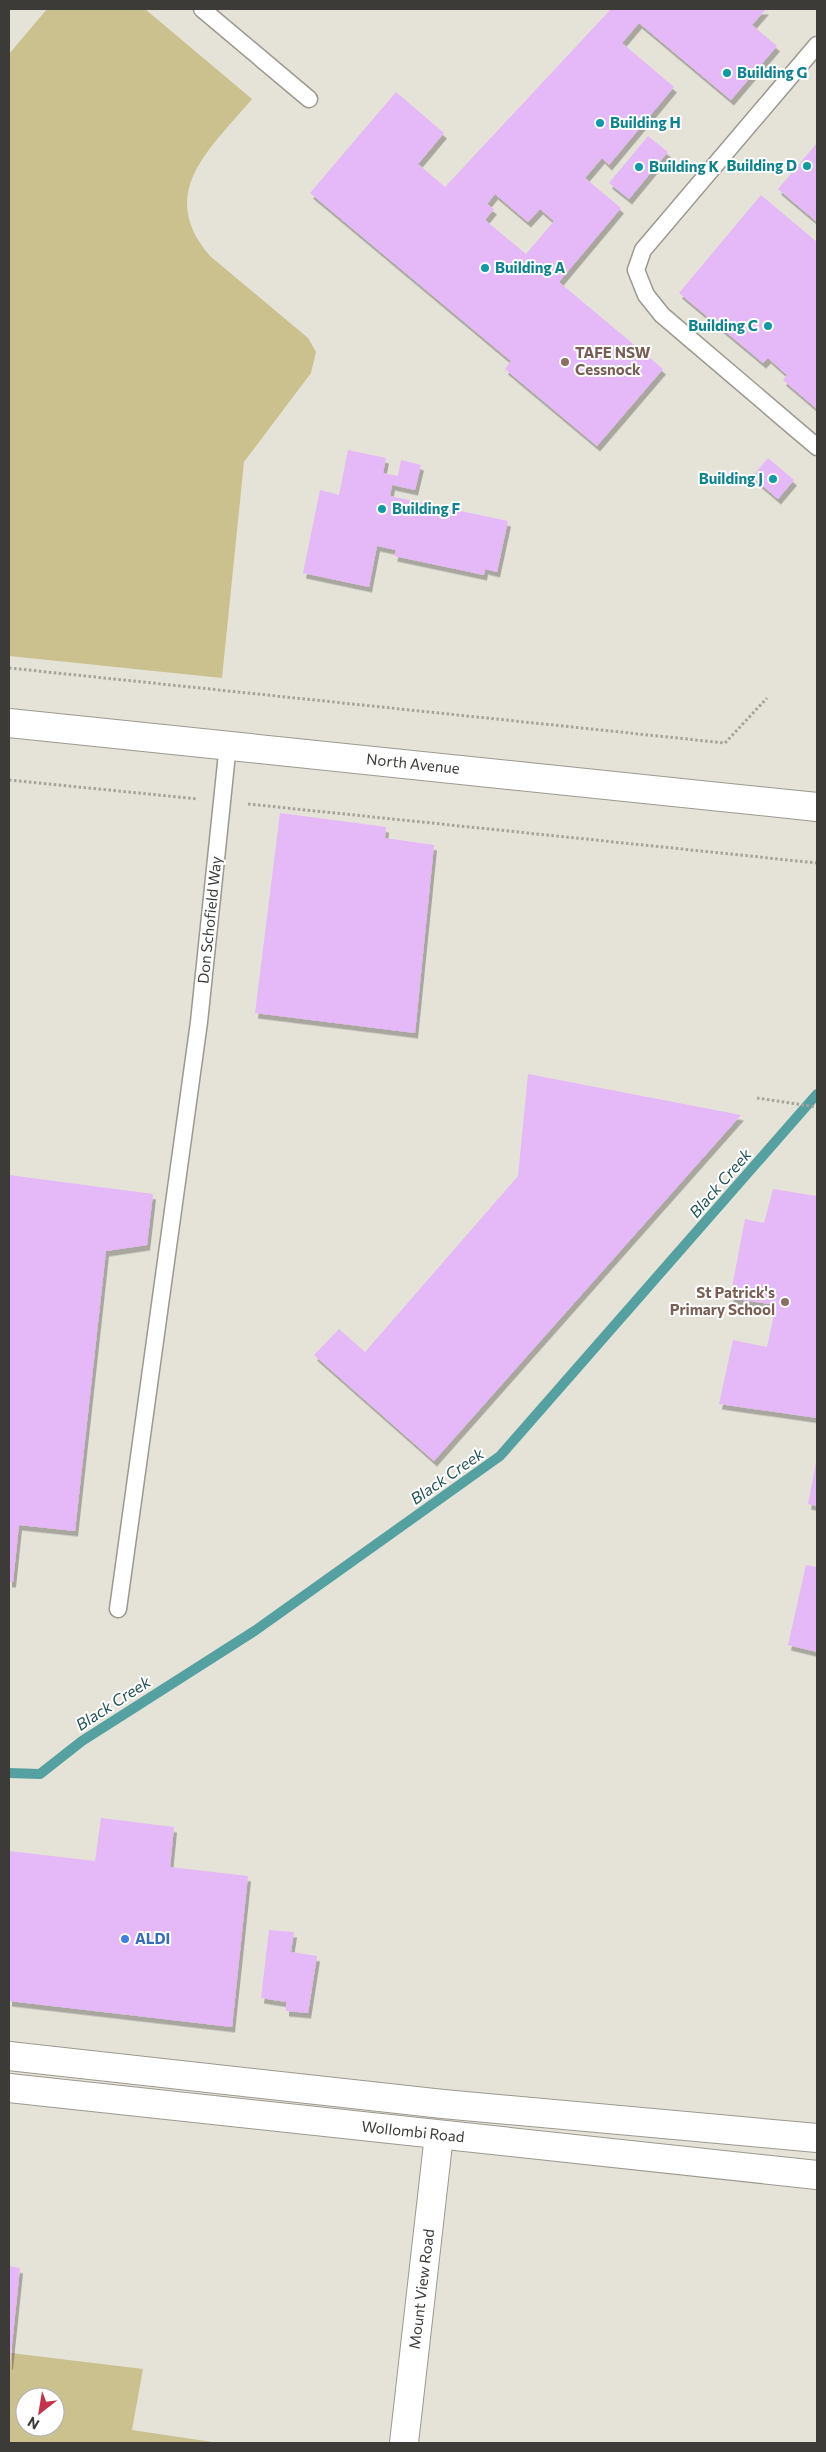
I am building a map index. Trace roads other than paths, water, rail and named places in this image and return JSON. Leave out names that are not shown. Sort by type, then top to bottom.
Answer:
[{"type":"main road","name":"North Avenue","points":[[9,722],[817,807]]},
{"type":"main road","name":"Wollombi Road","points":[[9,2056],[280,2087],[817,2138]]},
{"type":"main road","points":[[280,2087],[319,2101],[410,2113],[439,2135],[470,2119],[556,2128],[592,2118]]},
{"type":"main road","name":"Wollombi Road","points":[[9,2088],[817,2175]]},
{"type":"main road","name":"Mount View Road","points":[[404,2443],[439,2135]]},
{"type":"lane","points":[[202,9],[309,99]]},
{"type":"lane","points":[[817,45],[643,250],[636,270],[646,296],[662,315],[817,447]]},
{"type":"lane","name":"Don Schofield Way","points":[[118,1609],[199,1022],[228,744]]},
{"type":"waterway","name":"Black Creek","points":[[9,1773],[40,1774],[82,1741],[256,1630],[500,1456],[817,1094]]},
{"type":"place","name":"Building G","points":[[727,73]]},
{"type":"place","name":"Building H","points":[[600,123]]},
{"type":"place","name":"Building D","points":[[807,166]]},
{"type":"place","name":"Building K","points":[[639,167]]},
{"type":"place","name":"Building A","points":[[485,268]]},
{"type":"place","name":"Building C","points":[[768,326]]},
{"type":"place","name":"TAFE NSW Cessnock","points":[[565,362]]},
{"type":"place","name":"Building J","points":[[773,479]]},
{"type":"place","name":"Building F","points":[[382,509]]},
{"type":"place","name":"St Patrick's Primary School","points":[[785,1302]]},
{"type":"place","name":"ALDI","points":[[125,1939]]}]
